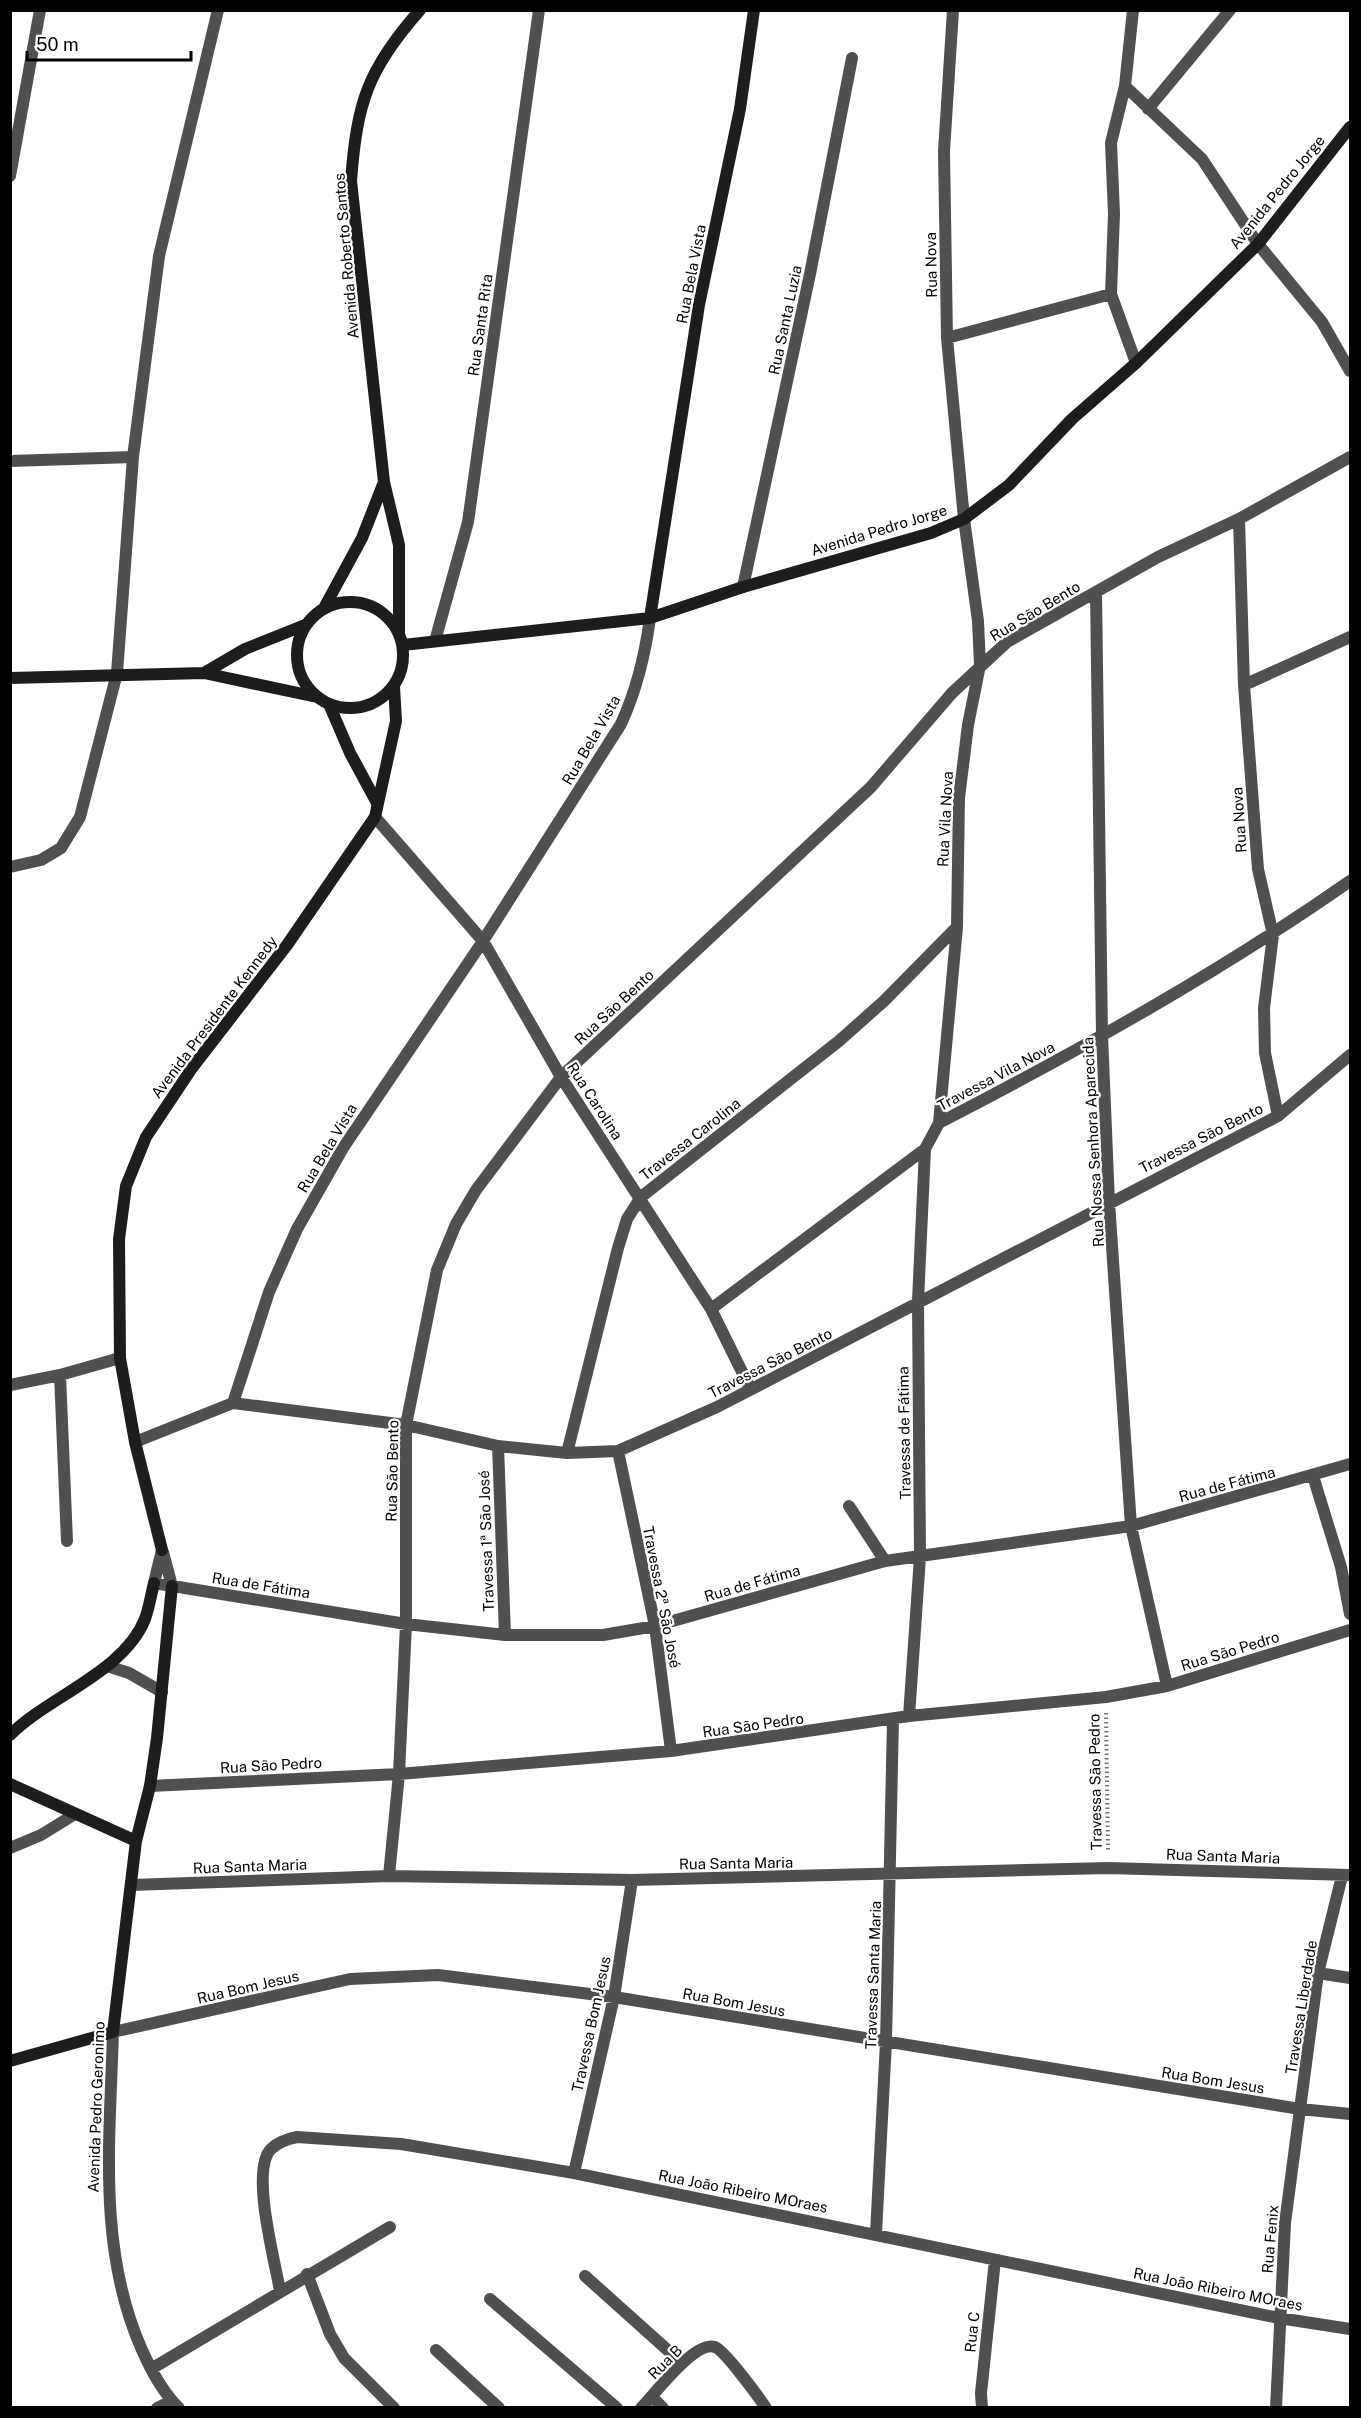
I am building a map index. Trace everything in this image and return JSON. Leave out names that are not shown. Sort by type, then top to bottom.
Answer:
[{"type":"street","points":[[10,176],[40,10]]},
{"type":"street","name":"Avenida Roberto Santos","points":[[399,632],[399,545],[384,482],[351,181],[355,132],[364,93],[393,41],[420,10]]},
{"type":"street","name":"Rua Santa Rita","points":[[435,640],[468,522],[539,10]]},
{"type":"street","name":"Rua Bela Vista","points":[[233,1403],[269,1292],[297,1228],[343,1148],[483,941],[621,724],[637,688],[645,656],[699,305],[740,109],[754,10]]},
{"type":"street","name":"Rua Nova","points":[[953,10],[944,151],[947,338],[964,519]]},
{"type":"street","points":[[1134,10],[1125,86],[1112,143],[1114,214],[1111,294],[1136,363]]},
{"type":"street","points":[[1148,109],[1230,10]]},
{"type":"street","points":[[10,867],[41,860],[61,848],[80,817],[117,674],[133,458],[159,256],[213,12]]},
{"type":"street","name":"Rua Santa Luzia","points":[[743,587],[806,296],[852,58]]},
{"type":"street","points":[[1125,86],[1202,159],[1258,244],[1322,322],[1350,371]]},
{"type":"street","name":"Avenida Pedro Jorge","points":[[403,645],[650,618],[743,587],[931,533],[964,519],[1009,485],[1072,419],[1136,363],[1258,244],[1350,127]]},
{"type":"street","points":[[947,338],[1111,294]]},
{"type":"street","name":"Rua São Bento","points":[[389,1876],[399,1774],[406,1624],[406,1425],[437,1270],[456,1224],[476,1190],[561,1077],[871,787],[952,693],[1007,642],[1158,557],[1239,519],[1350,457]]},
{"type":"street","points":[[10,461],[133,458]]},
{"type":"street","name":"Avenida Roberto Santos","points":[[324,608],[362,538],[384,482]]},
{"type":"street","name":"Rua Vila Nova","points":[[939,1123],[957,927],[959,798],[968,725],[980,665],[978,621],[964,519]]},
{"type":"street","name":"Rua Nova","points":[[1239,519],[1244,685],[1258,869],[1273,935],[1264,1019],[1265,1053],[1278,1116]]},
{"type":"street","name":"Rua Nossa Senhora Aparecida","points":[[1096,592],[1102,1035],[1109,1202],[1131,1526],[1167,1686]]},
{"type":"street","name":"Avenida Presidente Kennedy","points":[[172,1586],[135,1442],[120,1358],[119,1239],[126,1186],[146,1137],[192,1068],[287,945],[375,817],[396,721],[394,686],[401,673],[403,645],[399,632],[386,615],[367,604],[345,602],[324,608]]},
{"type":"street","points":[[204,673],[246,649],[305,625],[324,608]]},
{"type":"street","points":[[305,625],[296,650],[300,676],[317,697],[328,704],[352,709],[376,702],[394,686]]},
{"type":"street","points":[[1244,685],[1350,637]]},
{"type":"street","points":[[10,678],[204,673],[317,697]]},
{"type":"street","points":[[328,704],[377,803]]},
{"type":"street","name":"Rua Carolina","points":[[375,817],[483,941],[561,1077],[641,1197],[711,1309],[750,1388]]},
{"type":"street","name":"Travessa Vila Nova","points":[[711,1309],[925,1149],[939,1123],[1102,1035],[1273,935],[1350,881]]},
{"type":"street","name":"Travessa Carolina","points":[[567,1453],[618,1248],[627,1219],[641,1197],[839,1041],[884,1001],[957,927]]},
{"type":"street","name":"Travessa São Bento","points":[[233,1403],[406,1425],[498,1446],[567,1453],[618,1451],[717,1407],[1278,1116],[1350,1055]]},
{"type":"street","name":"Travessa de Fátima","points":[[909,1716],[920,1557],[918,1301],[925,1149]]},
{"type":"street","points":[[10,1385],[60,1375],[120,1358]]},
{"type":"street","points":[[60,1375],[67,1541]]},
{"type":"street","points":[[135,1442],[233,1403]]},
{"type":"street","name":"Travessa 1ª São José","points":[[498,1446],[505,1635]]},
{"type":"street","name":"Travessa 2ª São José","points":[[618,1451],[655,1626],[671,1751]]},
{"type":"street","name":"Rua de Fátima","points":[[154,1583],[406,1624],[505,1635],[603,1635],[655,1626],[885,1561],[1131,1526],[1350,1464]]},
{"type":"street","points":[[1313,1476],[1341,1567],[1350,1614]]},
{"type":"street","points":[[849,1506],[885,1561]]},
{"type":"street","name":"Avenida Presidente Kennedy","points":[[154,1583],[162,1550]]},
{"type":"street","points":[[10,1735],[27,1719],[107,1666],[130,1643],[145,1620],[154,1583]]},
{"type":"street","name":"Avenida Pedro Geronimo","points":[[172,1586],[150,1786],[136,1841],[113,2032],[108,2202],[116,2269],[131,2326],[151,2370],[175,2404]]},
{"type":"street","name":"Rua São Pedro","points":[[150,1786],[399,1774],[671,1751],[909,1716],[1106,1697],[1167,1686],[1350,1630]]},
{"type":"street","points":[[107,1666],[129,1672],[162,1692]]},
{"type":"street","name":"Travessa Santa Maria","points":[[876,2233],[886,2042],[893,1719]]},
{"type":"street","points":[[10,1784],[136,1841]]},
{"type":"street","points":[[10,1848],[41,1835],[75,1814]]},
{"type":"street","name":"Rua Santa Maria","points":[[131,1885],[389,1876],[632,1880],[1108,1868],[1346,1876]]},
{"type":"street","name":"Travessa Liberdade","points":[[1300,2109],[1318,1973],[1346,1876]]},
{"type":"street","name":"Travessa Bom Jesus","points":[[574,2173],[614,1997],[632,1880]]},
{"type":"street","points":[[1318,1973],[1350,1978]]},
{"type":"street","name":"Rua Bom Jesus","points":[[113,2032],[350,1979],[438,1975],[527,1984],[614,1997],[1300,2109],[1350,2114]]},
{"type":"street","points":[[10,2061],[113,2032]]},
{"type":"street","name":"Rua Fenix","points":[[1276,2408],[1285,2223],[1300,2109]]},
{"type":"street","name":"Rua João Ribeiro MOraes","points":[[280,2291],[262,2183],[270,2150],[283,2140],[297,2137],[401,2144],[574,2173],[876,2233],[995,2260],[1279,2318],[1350,2329]]},
{"type":"street","points":[[151,2370],[390,2227]]},
{"type":"street","name":"Rua C","points":[[982,2408],[981,2393],[995,2260]]},
{"type":"street","points":[[308,2274],[330,2334],[344,2358],[394,2408]]},
{"type":"street","points":[[585,2277],[682,2363]]},
{"type":"street","points":[[490,2299],[617,2408]]},
{"type":"street","name":"Rua B","points":[[641,2408],[682,2363],[702,2348],[715,2347],[721,2351],[766,2408]]},
{"type":"street","points":[[436,2350],[499,2408]]},
{"type":"street","points":[[652,2397],[663,2408]]},
{"type":"street","points":[[157,2408],[175,2404]]},
{"type":"path","name":"Travessa São Pedro","points":[[1106,1697],[1108,1868]]}]
